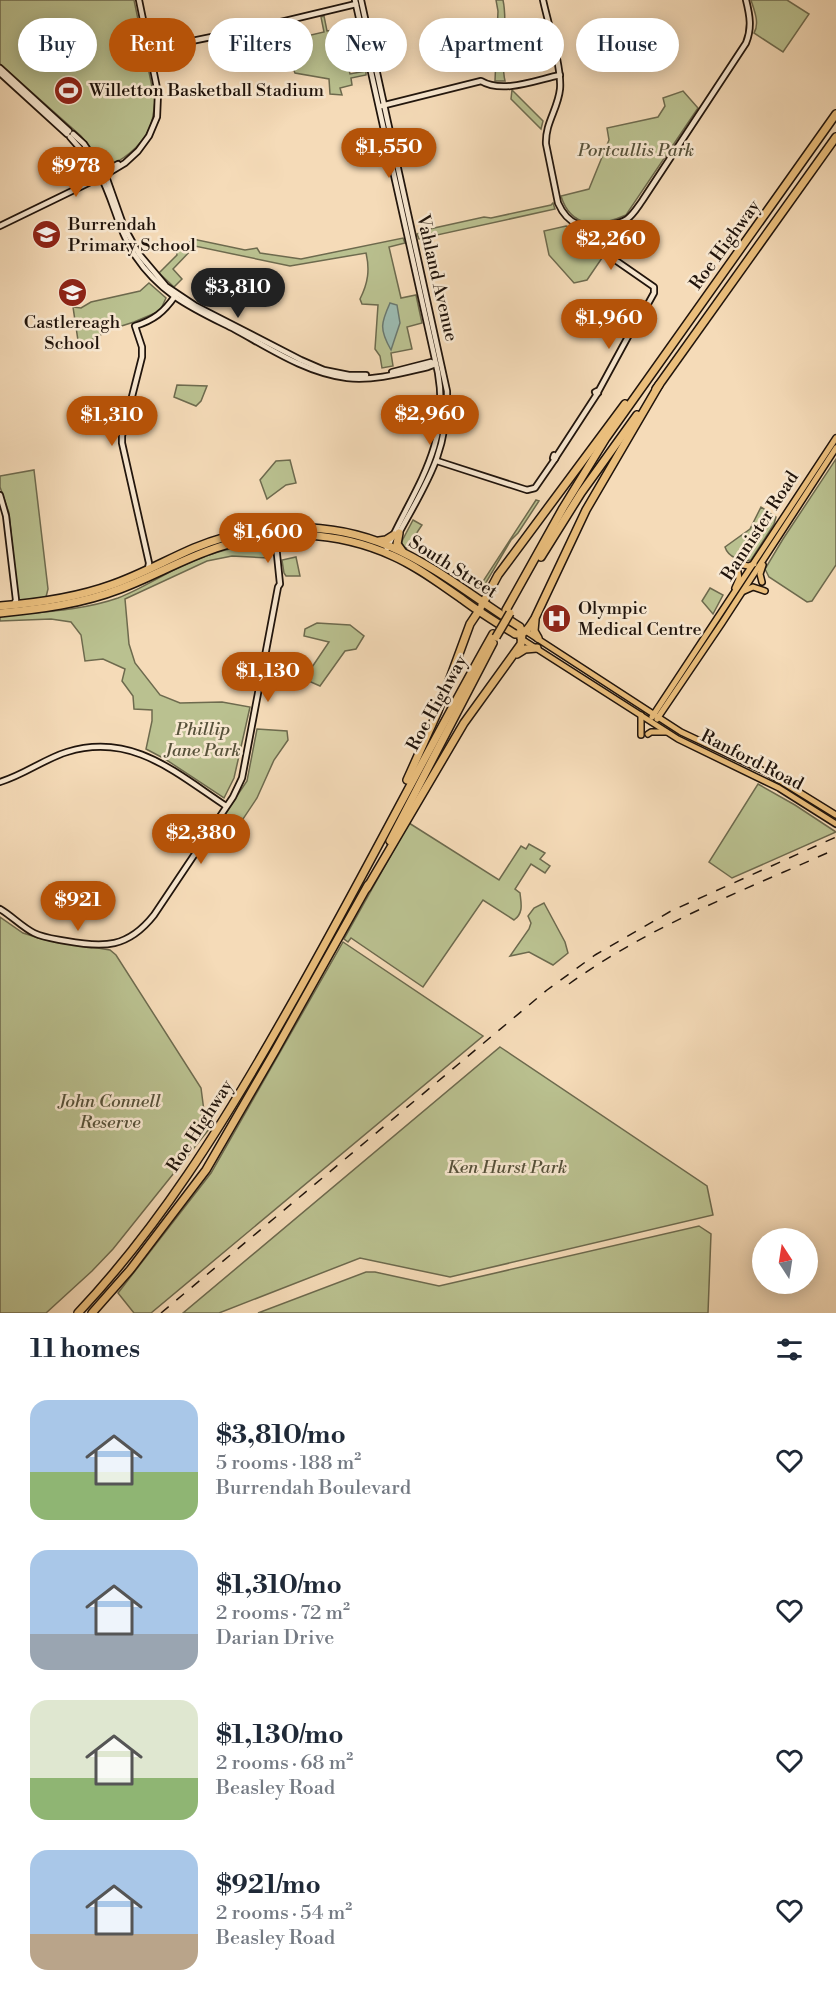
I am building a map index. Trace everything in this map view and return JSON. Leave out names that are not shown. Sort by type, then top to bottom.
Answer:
[{"type":"highway","name":"Roe Highway","points":[[508,611],[562,508],[606,438],[836,114]]},
{"type":"highway","name":"Roe Highway","points":[[78,1313],[145,1233],[208,1145],[306,978],[383,838],[428,750],[563,521],[836,137]]},
{"type":"highway","points":[[468,593],[485,592],[491,585],[624,405],[654,369]]},
{"type":"highway","points":[[511,659],[521,633],[535,618],[586,510],[658,385]]},
{"type":"highway","name":"South Street","points":[[3,613],[61,606],[99,596],[121,589],[151,570],[204,544],[244,533],[283,528],[337,531],[357,534],[377,541],[469,605],[483,609]]},
{"type":"highway","points":[[377,541],[386,540],[397,534],[397,544],[402,551]]},
{"type":"highway","points":[[277,545],[300,535]]},
{"type":"highway","name":"South Street","points":[[0,606],[81,594],[217,547],[254,538],[300,535],[318,536],[402,551],[468,593],[483,609],[521,633]]},
{"type":"highway","points":[[470,624],[483,609],[491,585]]},
{"type":"highway","points":[[383,838],[438,711],[470,624],[469,605]]},
{"type":"highway","points":[[535,618],[534,631],[538,638]]},
{"type":"highway","name":"Roe Highway","points":[[92,1313],[130,1270],[206,1170],[367,888],[494,636]]},
{"type":"highway","points":[[367,888],[464,723],[511,659],[520,651],[537,648]]},
{"type":"main road","points":[[139,0],[143,18]]},
{"type":"main road","points":[[543,0],[560,75],[559,93],[545,135],[546,144],[558,203],[566,217],[585,228],[621,222],[633,214],[746,43],[750,20],[746,0]]},
{"type":"main road","points":[[196,41],[359,3]]},
{"type":"main road","name":"Vahland Avenue","points":[[359,3],[436,363],[441,419],[435,459]]},
{"type":"main road","points":[[0,68],[70,134],[85,152],[102,174],[135,248],[156,277],[176,295],[324,370],[349,375],[368,375],[432,362],[443,368]]},
{"type":"main road","points":[[0,225],[128,161],[151,133],[157,117],[158,93],[154,72]]},
{"type":"main road","points":[[0,73],[56,121]]},
{"type":"main road","points":[[381,106],[481,81],[506,86],[560,75]]},
{"type":"main road","name":"Vahland Avenue","points":[[381,106],[447,391],[447,416],[435,459],[389,550]]},
{"type":"main road","points":[[435,459],[527,490],[535,488],[591,404],[654,293],[654,286],[605,253],[599,246],[597,227]]},
{"type":"main road","points":[[151,570],[122,439],[142,357],[142,347],[135,326],[162,313],[176,295]]},
{"type":"main road","points":[[436,363],[439,353]]},
{"type":"main road","name":"Bannister Road","points":[[654,719],[660,705],[836,438]]},
{"type":"main road","name":"Bannister Road","points":[[654,719],[742,592],[836,448]]},
{"type":"main road","points":[[0,495],[6,516],[14,605],[23,611]]},
{"type":"main road","points":[[278,587],[273,539],[283,528]]},
{"type":"main road","points":[[0,908],[43,935],[100,944],[130,935],[158,908],[225,807],[242,778],[280,581],[275,535],[270,532],[244,533]]},
{"type":"main road","points":[[762,582],[760,574],[765,557]]},
{"type":"main road","points":[[735,563],[748,566],[754,564]]},
{"type":"main road","points":[[734,595],[733,592],[739,579],[738,572]]},
{"type":"main road","points":[[742,592],[749,587],[765,591]]},
{"type":"main road","points":[[3,613],[14,605]]},
{"type":"main road","name":"South Street","points":[[521,633],[538,638],[639,705],[654,719]]},
{"type":"main road","name":"South Street","points":[[521,633],[537,648],[641,715],[654,719]]},
{"type":"main road","points":[[667,703],[664,719],[668,724]]},
{"type":"main road","points":[[639,705],[655,707],[660,705]]},
{"type":"main road","points":[[640,735],[641,715]]},
{"type":"main road","name":"Ranford Road","points":[[654,719],[778,778],[836,815]]},
{"type":"main road","name":"Ranford Road","points":[[654,719],[668,732],[698,750],[780,788],[836,824]]},
{"type":"main road","points":[[648,734],[668,732]]},
{"type":"main road","points":[[0,782],[18,776],[58,755],[80,749],[114,748],[143,755],[163,764],[225,807]]},
{"type":"green space","points":[[0,0],[134,0],[138,18],[109,18],[109,72],[149,72],[155,101],[149,130],[130,152],[118,161],[105,166],[81,136],[0,64]]},
{"type":"green space","points":[[496,0],[503,0],[505,18],[498,18]]},
{"type":"green space","points":[[751,0],[787,0],[809,14],[783,52],[754,33],[756,21]]},
{"type":"green space","points":[[324,16],[325,21],[325,72],[350,72],[350,74],[366,72],[366,75],[351,78],[352,85],[340,88],[342,95],[330,94],[329,79],[295,72],[313,72],[313,35],[324,32],[321,17]]},
{"type":"green space","points":[[495,72],[503,72],[505,81],[495,81]]},
{"type":"green space","points":[[512,90],[543,121],[541,129],[511,99]]},
{"type":"green space","name":"Portcullis Park","points":[[683,91],[698,108],[626,215],[596,223],[579,220],[572,215],[561,196],[589,189],[609,140],[607,128],[658,117],[665,106],[663,98]]},
{"type":"green space","points":[[553,203],[555,209],[419,239],[417,234],[425,230],[484,217],[491,218]]},
{"type":"green space","points":[[566,226],[584,231],[614,227],[619,233],[587,280],[574,283],[549,255],[544,231]]},
{"type":"green space","points":[[403,238],[405,243],[389,247],[401,298],[416,295],[422,323],[407,327],[412,349],[391,353],[393,366],[382,368],[380,356],[375,349],[378,305],[362,304],[360,299],[368,276],[366,253],[290,266],[195,246],[173,269],[182,279],[174,287],[159,273],[177,255],[175,246],[178,244],[184,247],[193,239],[245,250],[257,248],[260,253],[301,259]]},
{"type":"green space","points":[[149,283],[166,298],[160,311],[109,330],[79,347],[73,307],[81,308],[91,302],[140,291]]},
{"type":"green space","points":[[177,385],[207,386],[201,401],[196,406],[174,397]]},
{"type":"green space","points":[[836,459],[836,565],[812,601],[807,602],[769,577],[765,569]]},
{"type":"green space","points":[[290,460],[296,483],[286,485],[267,499],[260,480],[276,461]]},
{"type":"green space","points":[[34,470],[48,589],[46,597],[18,602],[9,513],[0,487],[0,476]]},
{"type":"green space","points":[[536,500],[539,501],[511,540],[484,586],[478,589]]},
{"type":"green space","points":[[761,507],[776,517],[774,524],[751,560],[735,558],[725,547],[750,529]]},
{"type":"green space","points":[[413,520],[422,525],[406,549],[402,541]]},
{"type":"green space","name":"Phillip Jane Park","points":[[268,542],[268,558],[232,556],[207,561],[125,599],[129,644],[135,663],[160,695],[180,703],[222,702],[250,707],[234,778],[224,798],[146,749],[152,710],[134,709],[133,696],[122,681],[125,669],[103,659],[85,661],[81,635],[71,622],[51,619],[0,621],[0,616],[89,606],[118,598],[205,556]]},
{"type":"green space","points":[[296,557],[300,576],[286,576],[282,560]]},
{"type":"green space","points":[[710,588],[723,595],[713,614],[702,601]]},
{"type":"green space","points":[[317,623],[350,625],[364,636],[356,649],[345,651],[320,686],[304,679],[329,642],[304,636],[305,629]]},
{"type":"green space","points":[[257,729],[287,731],[288,740],[274,760],[257,798],[221,852],[206,842],[247,781]]},
{"type":"green space","points":[[758,784],[836,832],[732,878],[709,862]]},
{"type":"green space","points":[[409,823],[499,880],[521,846],[526,849],[529,844],[545,853],[540,859],[550,866],[545,873],[531,864],[515,889],[520,893],[521,908],[514,920],[483,900],[423,987],[351,938],[348,942],[344,939]]},
{"type":"green space","points":[[544,903],[565,942],[568,953],[553,965],[529,952],[510,956],[529,929],[531,923],[528,916],[534,908]]},
{"type":"green space","name":"John Connell Reserve","points":[[0,917],[23,933],[42,939],[110,950],[116,955],[201,1088],[204,1111],[198,1122],[210,1128],[113,1249],[46,1313],[0,1313]]},
{"type":"green space","points":[[343,942],[483,1036],[151,1313],[134,1313],[118,1293],[211,1173]]},
{"type":"green space","name":"Ken Hurst Park","points":[[500,1047],[707,1186],[713,1215],[450,1277],[360,1258],[219,1313],[183,1313]]},
{"type":"green space","points":[[699,1226],[711,1234],[708,1313],[258,1313],[366,1272],[439,1286]]},
{"type":"water","points":[[390,303],[397,305],[400,323],[391,350],[383,331]]},
{"type":"railway","points":[[161,1313],[547,990],[595,955],[671,911],[836,837]]},
{"type":"railway","points":[[569,984],[600,963],[666,926],[836,849]]},
{"type":"place","name":"Willetton Basketball Stadium","points":[[68,90]]},
{"type":"place","name":"Burrendah Primary School","points":[[47,234]]},
{"type":"place","name":"Castlereagh School","points":[[72,293]]},
{"type":"place","name":"Olympic Medical Centre","points":[[557,618]]}]
